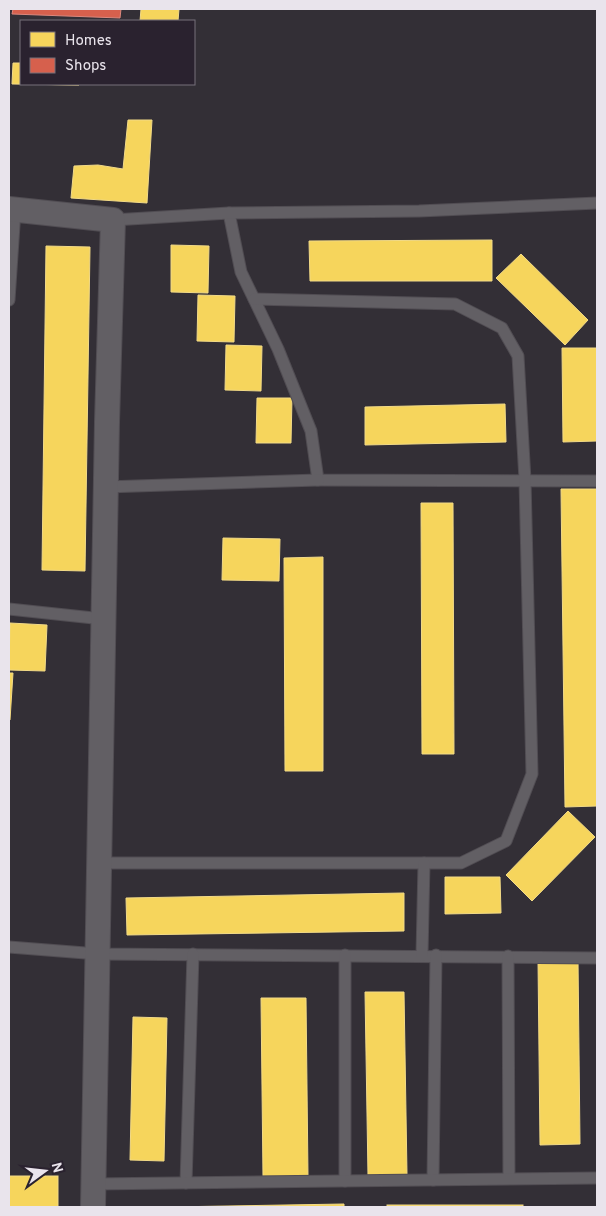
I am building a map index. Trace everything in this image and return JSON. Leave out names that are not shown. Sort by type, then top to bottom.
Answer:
[{"type":"street","points":[[12,209],[113,220],[106,487],[93,1196]]},
{"type":"lane","points":[[113,220],[229,213],[419,211],[597,203]]},
{"type":"lane","points":[[9,300],[12,209]]},
{"type":"lane","points":[[229,213],[241,272],[278,349],[311,431],[318,480]]},
{"type":"lane","points":[[99,863],[461,863],[506,841],[532,774],[526,480],[518,356],[502,328],[455,304],[254,299]]},
{"type":"lane","points":[[106,487],[318,480],[597,481]]},
{"type":"lane","points":[[9,609],[104,619]]},
{"type":"lane","points":[[422,956],[424,863]]},
{"type":"lane","points":[[9,947],[98,954],[436,955],[597,958]]},
{"type":"lane","points":[[186,1183],[193,954]]},
{"type":"lane","points":[[346,955],[346,1181]]},
{"type":"lane","points":[[433,1180],[436,955]]},
{"type":"lane","points":[[508,956],[509,1178]]},
{"type":"lane","points":[[93,1196],[186,1183],[597,1178]]},
{"type":"building: Homes","points":[[141,9],[179,9],[178,20],[140,20]]},
{"type":"building: Homes","points":[[13,63],[20,63],[20,84],[12,84]]},
{"type":"building: Homes","points":[[128,120],[152,120],[147,203],[71,198],[74,166],[98,165],[123,169]]},
{"type":"building: Homes","points":[[492,240],[492,281],[310,281],[309,241]]},
{"type":"building: Homes","points":[[171,245],[209,246],[208,293],[171,292]]},
{"type":"building: Homes","points":[[46,246],[90,247],[85,571],[42,570]]},
{"type":"building: Homes","points":[[521,254],[588,320],[565,345],[496,278]]},
{"type":"building: Homes","points":[[198,295],[235,296],[234,342],[197,341]]},
{"type":"building: Homes","points":[[226,345],[262,346],[261,391],[225,390]]},
{"type":"building: Homes","points":[[562,348],[597,348],[597,441],[563,442]]},
{"type":"building: Homes","points":[[257,398],[292,398],[291,443],[256,443]]},
{"type":"building: Homes","points":[[505,404],[506,442],[365,445],[365,407]]},
{"type":"building: Homes","points":[[561,489],[597,489],[597,806],[565,807]]},
{"type":"building: Homes","points":[[421,503],[453,503],[454,754],[422,754]]},
{"type":"building: Homes","points":[[223,538],[280,539],[279,581],[222,580]]},
{"type":"building: Homes","points":[[323,557],[323,771],[285,771],[284,558]]},
{"type":"building: Homes","points":[[10,623],[47,625],[45,671],[9,670]]},
{"type":"building: Homes","points":[[9,673],[13,673],[10,720],[9,720]]},
{"type":"building: Homes","points":[[568,811],[595,837],[532,901],[506,875]]},
{"type":"building: Homes","points":[[445,877],[500,877],[501,913],[445,914]]},
{"type":"building: Homes","points":[[404,893],[404,931],[127,935],[126,898]]},
{"type":"building: Homes","points":[[538,960],[578,960],[580,1144],[540,1145]]},
{"type":"building: Homes","points":[[365,992],[404,992],[407,1175],[368,1176]]},
{"type":"building: Homes","points":[[261,998],[306,998],[308,1177],[263,1177]]},
{"type":"building: Homes","points":[[133,1017],[167,1018],[164,1161],[130,1160]]},
{"type":"building: Homes","points":[[9,1176],[58,1176],[58,1207],[9,1207]]},
{"type":"building: Homes","points":[[344,1204],[344,1207],[169,1207]]},
{"type":"building: Homes","points":[[387,1205],[523,1205],[523,1207],[387,1207]]},
{"type":"building: Shops","points":[[13,9],[121,9],[120,18],[12,14]]}]
